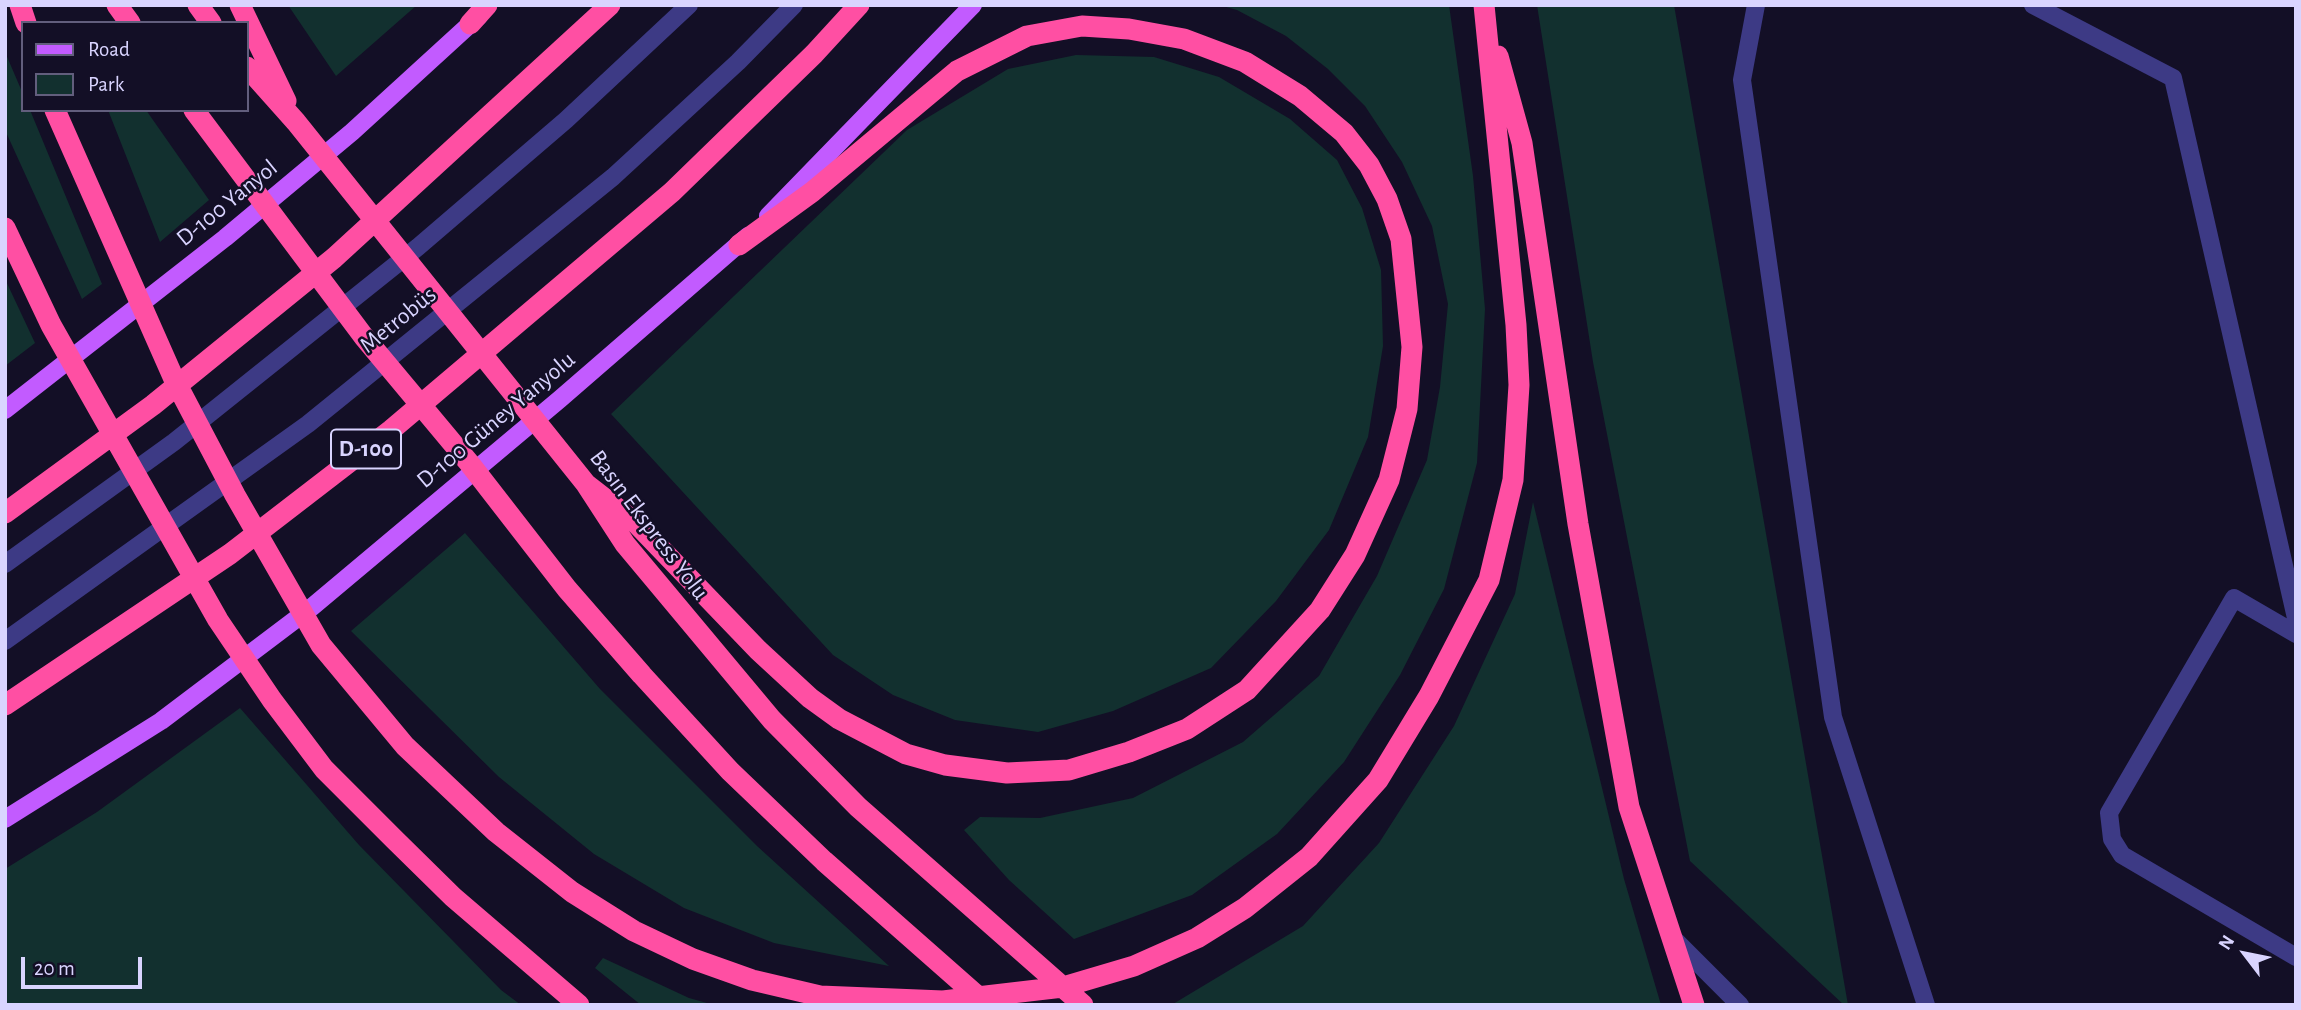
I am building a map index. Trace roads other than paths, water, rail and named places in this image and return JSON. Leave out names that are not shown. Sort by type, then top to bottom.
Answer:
[{"type":"highway","points":[[117,5],[129,21]]},
{"type":"highway","points":[[198,5],[210,21]]},
{"type":"highway","points":[[240,5],[248,21]]},
{"type":"highway","points":[[470,24],[489,5]]},
{"type":"highway","points":[[5,513],[153,405],[334,258],[610,5]]},
{"type":"highway","name":"D-100","points":[[5,705],[42,683],[220,561],[391,430],[672,192],[814,54],[859,5]]},
{"type":"highway","points":[[1484,5],[1522,143],[1578,524],[1629,807],[1694,1005]]},
{"type":"highway","points":[[56,112],[174,379],[235,495],[321,645],[405,746],[496,832],[572,892],[634,931],[693,959],[752,980],[820,996],[943,1001],[1063,987],[1134,966],[1197,938],[1245,908],[1309,857],[1378,780],[1429,696],[1489,580],[1513,480],[1519,385],[1516,325],[1484,5]]},
{"type":"highway","points":[[248,22],[296,122]]},
{"type":"highway","points":[[586,484],[635,522],[758,650],[810,698],[839,719],[906,754],[945,765],[1007,773],[1069,771],[1129,752],[1187,729],[1247,690],[1320,610],[1355,555],[1389,480],[1407,409],[1412,347],[1401,239],[1387,199],[1369,165],[1345,133],[1300,96],[1245,62],[1184,39],[1129,29],[1082,26],[1027,36],[957,71],[811,191],[738,245]]},
{"type":"highway","name":"Basın Ekspress Yolu","points":[[248,67],[296,122],[586,484],[625,544],[772,720],[858,807],[1083,1005]]},
{"type":"highway","points":[[195,112],[364,337],[609,637],[730,771],[824,861],[986,1005]]},
{"type":"highway","points":[[5,228],[51,325],[218,620],[279,709],[324,769],[443,887],[579,1005]]},
{"type":"main road","name":"D-100 Güney Yanyolu","points":[[5,818],[90,767],[228,673],[312,607],[738,245],[973,5]]},
{"type":"main road","name":"D-100 Yanyol","points":[[5,410],[225,238],[352,132],[470,24]]},
{"type":"lane","name":"Metrobüs","points":[[5,564],[174,442],[275,364],[418,247],[566,120],[690,5]]},
{"type":"lane","name":"Metrobüs","points":[[5,641],[308,424],[613,177],[738,62],[794,5]]},
{"type":"lane","points":[[1756,5],[1742,80],[1833,717],[1926,1005]]},
{"type":"lane","points":[[2034,5],[2173,78],[2296,618]]},
{"type":"lane","points":[[2296,634],[2234,598],[2109,813],[2112,839],[2122,855],[2296,957]]},
{"type":"lane","points":[[1669,933],[1740,1005]]}]
